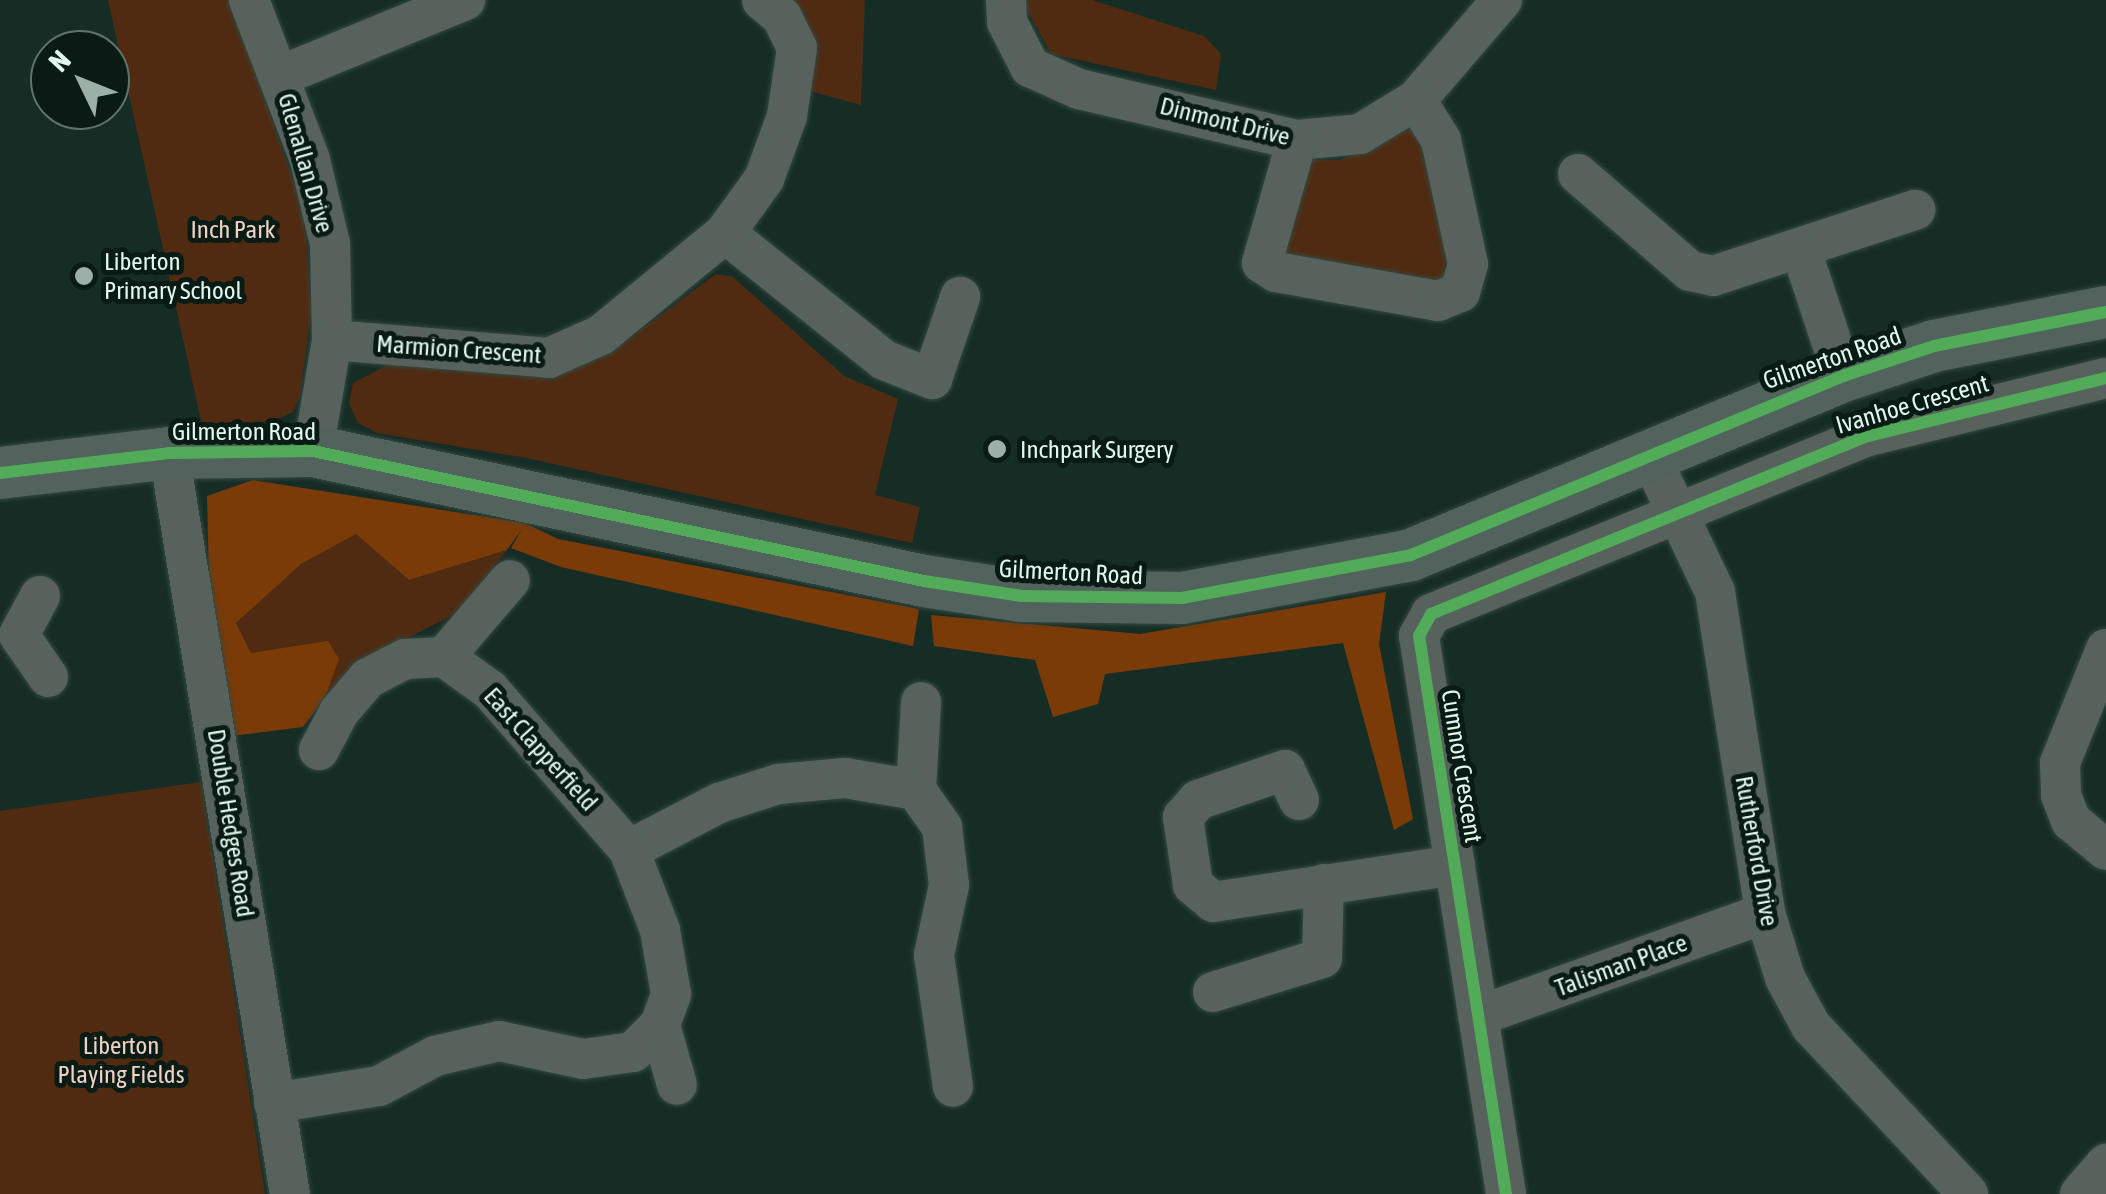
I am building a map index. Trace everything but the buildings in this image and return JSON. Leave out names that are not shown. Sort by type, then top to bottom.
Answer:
[{"type":"main road","name":"Gilmerton Road","points":[[0,473],[168,453],[314,451],[924,582],[1101,599],[1182,598],[1260,588],[1411,555],[1843,376],[1989,333],[2106,312]]},
{"type":"street","name":"Glenallan Drive","points":[[248,0],[280,76],[330,244],[332,340],[314,451]]},
{"type":"street","points":[[280,76],[465,0]]},
{"type":"street","name":"Marmion Crescent","points":[[332,340],[548,358],[601,335],[724,233],[764,179],[787,116],[796,48],[782,17],[762,0]]},
{"type":"street","name":"Dinmont Drive","points":[[1006,0],[1007,22],[1030,67],[1079,89],[1297,140],[1360,134],[1416,100],[1502,0]]},
{"type":"street","points":[[1297,140],[1262,263],[1276,272],[1438,301],[1460,292],[1468,264],[1442,140],[1416,100]]},
{"type":"street","points":[[1578,174],[1690,271],[1713,276],[1915,210]]},
{"type":"street","points":[[724,233],[884,360],[932,379],[960,297]]},
{"type":"street","name":"Gilmerton Road","points":[[1801,250],[1843,376]]},
{"type":"street","name":"Ivanhoe Crescent","points":[[1679,512],[1864,437],[2106,378]]},
{"type":"street","name":"Double Hedges Road","points":[[168,453],[290,1194]]},
{"type":"street","name":"Rutherford Drive","points":[[1649,454],[1715,592],[1765,914],[1785,978],[1811,1026],[1968,1194]]},
{"type":"street","name":"Cumnor Crescent","points":[[1506,1194],[1419,636],[1431,614],[1679,512]]},
{"type":"street","points":[[320,750],[339,712],[368,678],[404,659],[444,657],[510,580]]},
{"type":"street","points":[[40,596],[10,637],[48,676]]},
{"type":"street","points":[[2106,649],[2060,763],[2061,795],[2071,821],[2106,850]]},
{"type":"street","name":"East Clapperfield","points":[[444,657],[490,690],[630,850],[660,930],[670,994],[660,1025],[677,1085]]},
{"type":"street","points":[[921,702],[916,790],[942,827],[949,885],[934,955],[953,1087]]},
{"type":"street","points":[[1299,800],[1285,770],[1198,800],[1183,817],[1193,885],[1213,902],[1456,865]]},
{"type":"street","points":[[630,850],[719,803],[778,784],[845,778],[916,790]]},
{"type":"street","points":[[1213,992],[1322,958],[1324,884]]},
{"type":"street","name":"Talisman Place","points":[[1478,1016],[1765,914]]},
{"type":"street","points":[[274,1103],[379,1086],[435,1056],[499,1041],[583,1059],[633,1052],[660,1025]]},
{"type":"street","points":[[2080,1194],[2106,1164]]},
{"type":"green space","name":"Inch Park","points":[[108,0],[229,0],[305,213],[311,313],[300,396],[293,412],[273,421],[202,425],[130,99],[130,30],[115,30]]},
{"type":"green space","points":[[791,0],[865,0],[861,105],[806,90]]},
{"type":"green space","points":[[1022,0],[1092,0],[1204,36],[1221,54],[1216,90],[1051,54]]},
{"type":"green space","points":[[1412,126],[1427,138],[1457,257],[1448,277],[1433,288],[1285,258],[1276,235],[1302,160],[1341,160]]},
{"type":"green space","points":[[716,274],[733,277],[844,376],[898,399],[875,495],[920,507],[912,543],[527,458],[377,433],[358,423],[349,403],[353,383],[384,367],[387,355],[542,371],[621,345]]},
{"type":"green space","points":[[356,534],[409,580],[507,550],[457,613],[362,661],[325,698],[339,659],[251,653],[236,623],[301,564]]},
{"type":"green space","name":"Liberton Playing Fields","points":[[201,782],[265,1194],[0,1194],[0,811]]},
{"type":"shaded area","points":[[253,480],[525,523],[558,539],[919,609],[913,646],[561,567],[511,548],[522,529],[507,550],[409,580],[356,534],[301,564],[236,623],[251,653],[328,641],[339,659],[325,698],[303,727],[231,736],[210,627],[207,496]]},
{"type":"shaded area","points":[[1386,592],[1379,644],[1413,819],[1394,830],[1343,643],[1105,674],[1098,704],[1053,717],[1035,660],[934,646],[931,615],[1140,634]]},
{"type":"cycle path","points":[[0,473],[169,453],[313,451],[924,581],[1022,596],[1182,598],[1411,555],[1843,376],[1934,346],[2106,312]]},
{"type":"cycle path","points":[[1506,1194],[1419,636],[1431,614],[1864,437],[2106,378]]},
{"type":"place","name":"Liberton Primary School","points":[[84,276]]},
{"type":"place","name":"Inchpark Surgery","points":[[997,449]]}]
